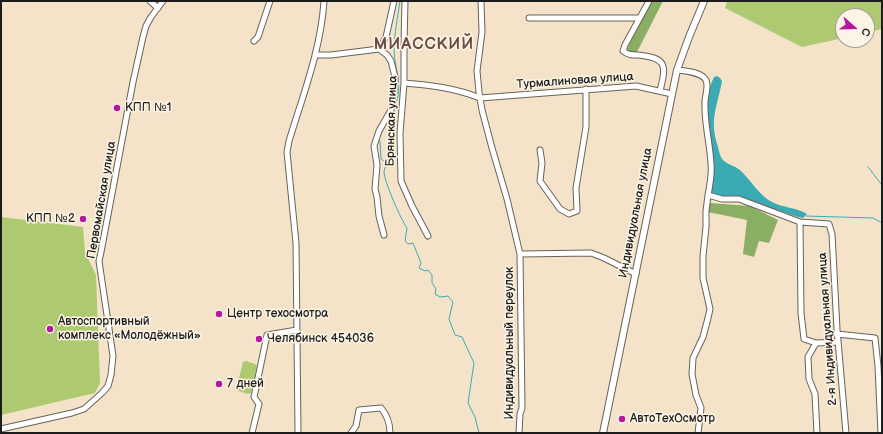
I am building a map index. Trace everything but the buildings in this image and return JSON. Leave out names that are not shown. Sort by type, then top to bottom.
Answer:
[{"type":"main road","name":"Индивидуальная улица","points":[[603,433],[677,70],[686,43],[704,1]]},
{"type":"street","points":[[150,1],[158,8]]},
{"type":"street","name":"Первомайская улица","points":[[1,429],[84,409],[108,386],[113,356],[100,256],[143,37],[146,26],[151,17],[163,1]]},
{"type":"street","points":[[254,41],[258,37],[270,1]]},
{"type":"street","points":[[298,433],[295,229],[287,152],[315,55],[320,33],[324,1]]},
{"type":"street","points":[[315,55],[331,55],[379,49],[386,37],[394,1]]},
{"type":"street","name":"Брянская улица","points":[[405,1],[404,83],[400,133],[401,182],[428,236]]},
{"type":"street","name":"Индивидуальный переулок","points":[[481,1],[482,32],[477,71],[480,98],[520,254],[522,408],[520,414],[519,433]]},
{"type":"street","points":[[649,1],[623,51],[627,54],[650,56],[664,66],[665,73],[660,92]]},
{"type":"street","points":[[529,18],[639,18]]},
{"type":"street","name":"Брянская улица","points":[[379,49],[387,54],[391,61],[395,77],[391,110],[379,130],[374,146],[377,165],[375,189],[378,216],[384,235]]},
{"type":"street","points":[[677,70],[698,74],[705,78],[707,83],[705,101],[711,176],[706,211],[703,278],[710,309],[703,337],[693,358],[692,374],[696,395],[701,408],[698,433]]},
{"type":"street","points":[[404,83],[435,86],[466,93],[480,98]]},
{"type":"street","name":"Турмалиновая улица","points":[[480,98],[636,86],[672,94]]},
{"type":"street","points":[[540,150],[542,163],[540,182],[560,209],[569,214],[577,211],[576,188],[586,127],[586,89]]},
{"type":"street","points":[[708,195],[722,199],[739,199],[800,222],[801,313],[804,339],[816,343],[838,342]]},
{"type":"street","name":"2-я Индивидуальная улица","points":[[800,222],[829,224],[832,234],[837,334],[846,433]]},
{"type":"street","name":"Индивидуальный переулок","points":[[520,254],[590,253],[604,258],[636,274]]},
{"type":"street","points":[[252,433],[259,404],[254,397],[266,334],[297,330]]},
{"type":"street","points":[[837,334],[875,338],[878,366],[881,433]]},
{"type":"street","points":[[816,343],[808,357],[809,379],[815,394],[818,418],[817,433]]},
{"type":"street","points":[[350,433],[356,426],[359,410],[381,408],[390,425],[390,433]]},
{"type":"green space","points":[[650,1],[663,1],[635,54],[627,51]]},
{"type":"green space","points":[[727,1],[882,1],[882,29],[875,30],[875,8],[835,8],[835,40],[802,47],[725,8]]},
{"type":"green space","points":[[709,203],[750,206],[778,220],[769,243],[759,241],[754,257],[743,254],[747,220],[708,212]]},
{"type":"green space","name":"Автоспортивный комплекс «Молодёжный»","points":[[1,217],[83,227],[85,252],[96,275],[100,383],[95,393],[1,415]]},
{"type":"green space","points":[[246,361],[257,366],[251,393],[248,394],[236,390],[243,362]]},
{"type":"water","points":[[717,76],[722,81],[715,114],[714,129],[715,138],[722,159],[740,170],[760,193],[768,199],[776,204],[807,214],[803,218],[740,198],[711,193],[713,171],[707,110],[710,88],[714,77]]},
{"type":"waterway","points":[[393,110],[397,102],[399,87],[394,50],[400,1]]},
{"type":"waterway","points":[[380,135],[389,118]]},
{"type":"waterway","points":[[379,140],[381,159],[387,163],[384,172],[385,177],[397,209],[407,228],[405,241],[408,244],[413,243],[421,263],[419,268],[425,271],[428,270],[432,275],[432,283],[436,289],[435,294],[440,297],[448,296],[453,302],[449,319],[455,335],[462,337],[474,363],[468,403],[475,417],[479,433]]},
{"type":"waterway","points":[[868,167],[882,185]]},
{"type":"waterway","points":[[806,216],[873,218],[882,223]]},
{"type":"place","name":"КПП №1","points":[[117,108]]},
{"type":"place","name":"КПП №2","points":[[83,219]]},
{"type":"place","name":"Центр техосмотра","points":[[219,314]]},
{"type":"place","name":"Автоспортивный комплекс «Молодёжный»","points":[[50,329]]},
{"type":"place","name":"Челябинск 454036","points":[[259,339]]},
{"type":"place","name":"7 дней","points":[[219,384]]},
{"type":"place","name":"АвтоТехОсмотр","points":[[622,419]]},
{"type":"district","name":"МИАССКИЙ","points":[[424,45]]}]
